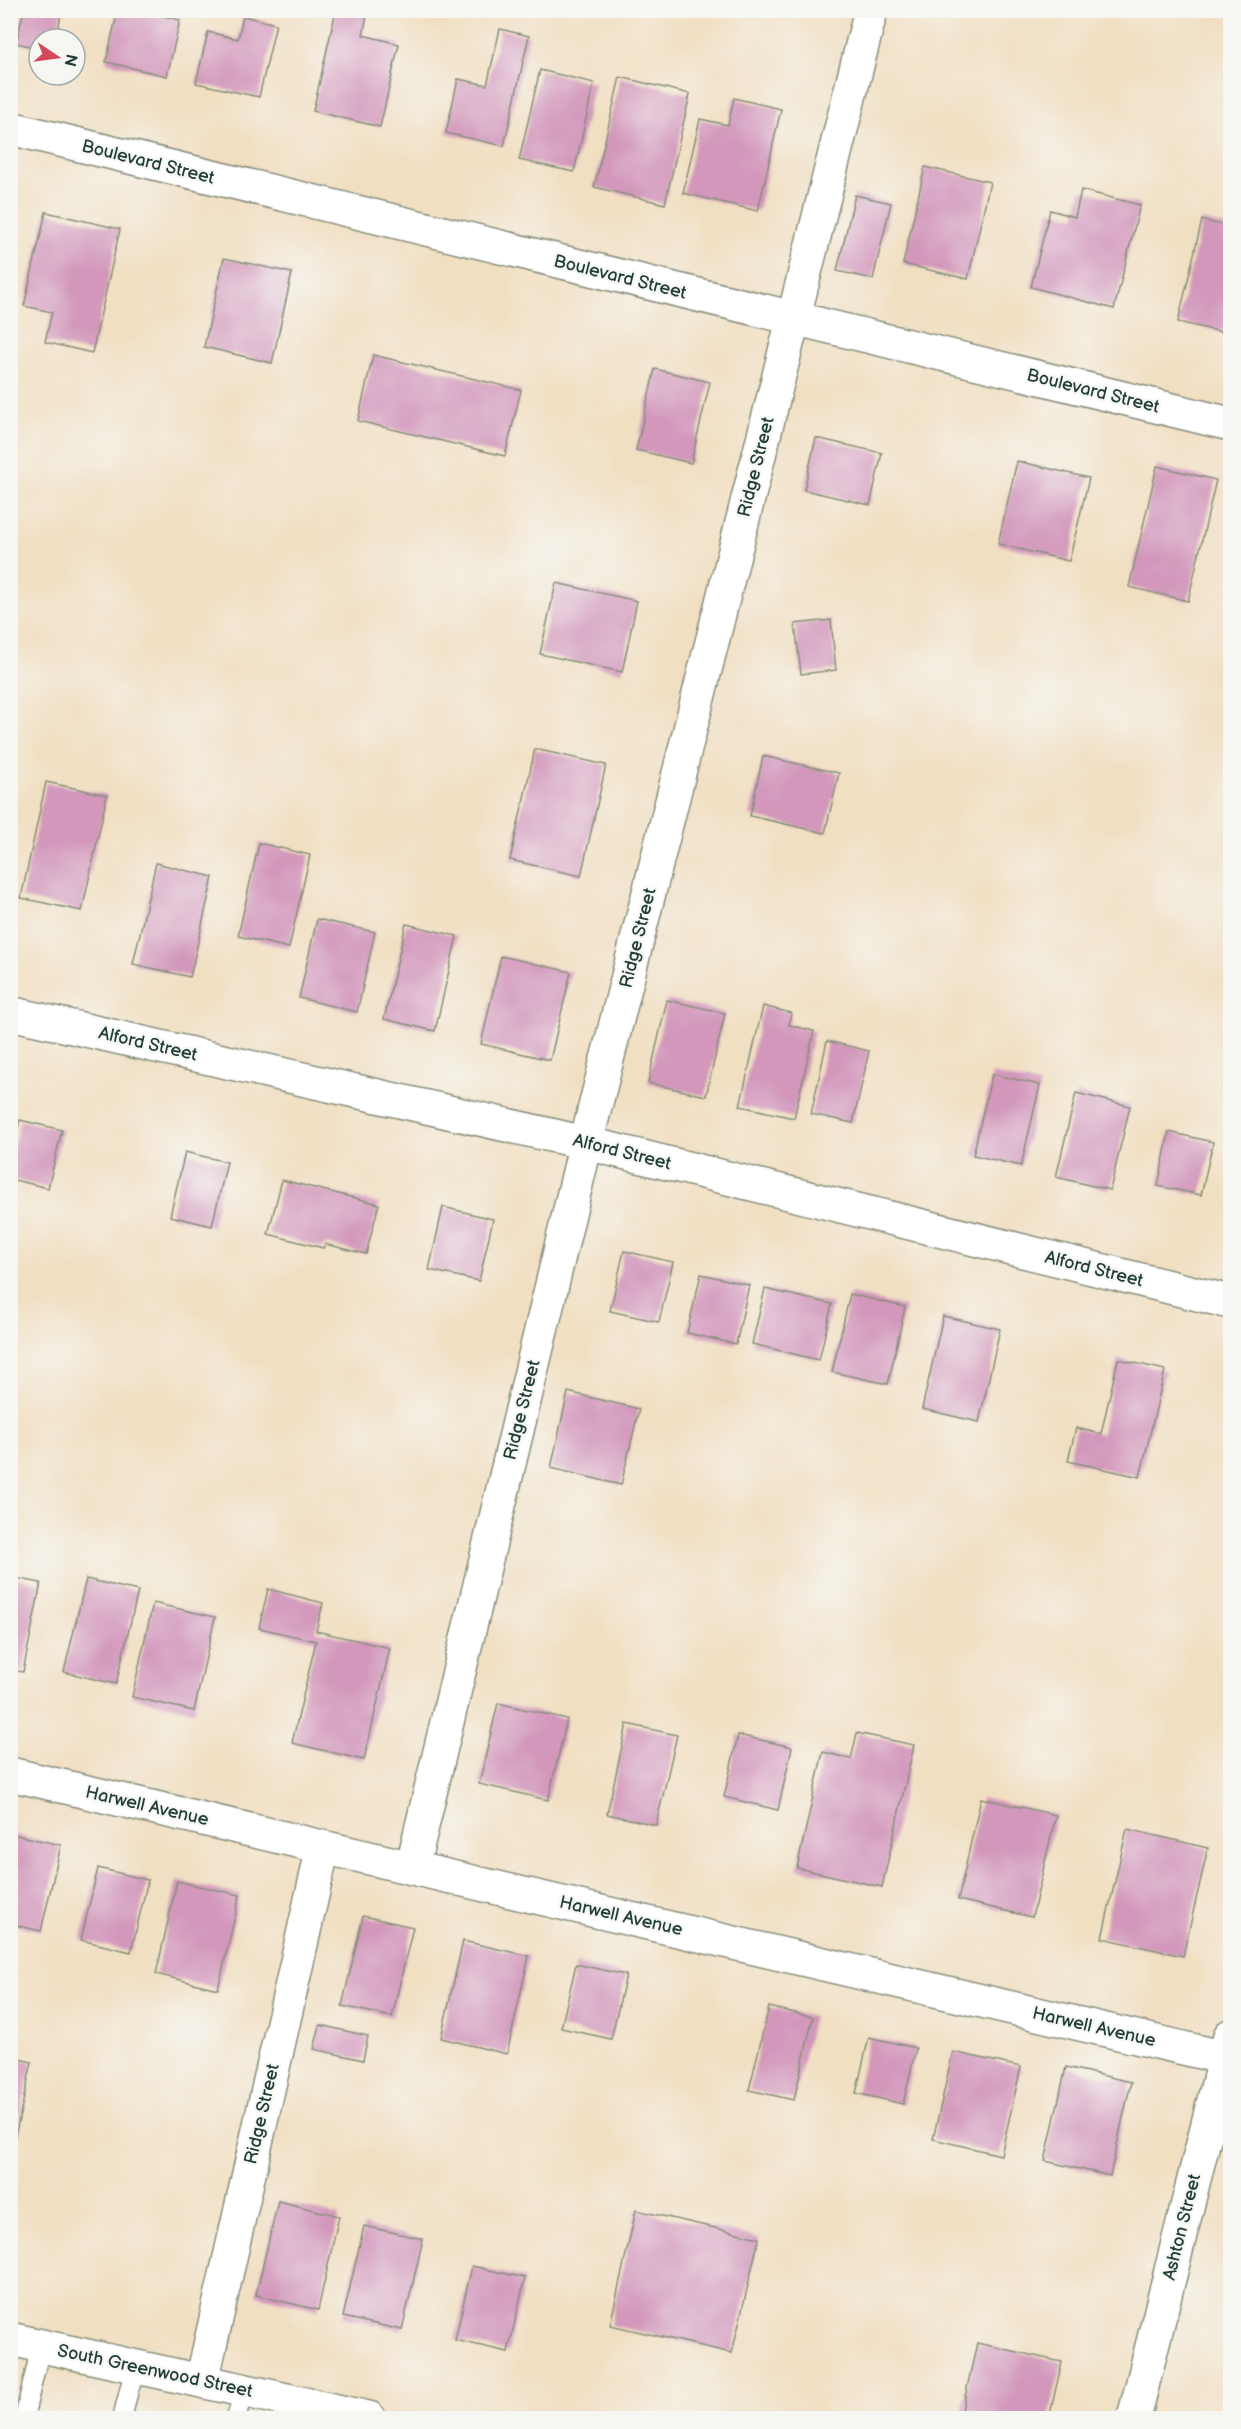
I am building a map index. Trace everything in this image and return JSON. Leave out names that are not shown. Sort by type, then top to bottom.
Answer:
[{"type":"street","name":"Ridge Street","points":[[412,1868],[586,1143],[871,10]]},
{"type":"street","name":"Boulevard Street","points":[[10,129],[1230,424]]},
{"type":"street","name":"Alford Street","points":[[10,1013],[586,1143],[1230,1302]]},
{"type":"street","name":"Harwell Avenue","points":[[10,1774],[412,1868],[1229,2051]]},
{"type":"street","name":"Ridge Street","points":[[202,2381],[323,1847]]},
{"type":"street","name":"Ashton Street","points":[[1134,2418],[1229,2051]]},
{"type":"street","name":"South Greenwood Street","points":[[26,2343],[202,2381],[240,2405],[369,2418]]},
{"type":"lane","points":[[24,2418],[26,2343]]},
{"type":"lane","points":[[122,2418],[135,2367]]},
{"type":"building","points":[[24,10],[62,10],[58,27],[27,27],[27,45],[16,43]]},
{"type":"building","points":[[118,10],[138,10],[180,20],[167,76],[106,62]]},
{"type":"building","points":[[336,10],[368,10],[363,35],[399,44],[380,127],[313,111]]},
{"type":"building","points":[[243,16],[276,24],[259,97],[196,83],[208,32],[238,39]]},
{"type":"building","points":[[500,29],[529,36],[504,146],[446,133],[458,79],[487,85]]},
{"type":"building","points":[[540,70],[594,83],[574,172],[519,160]]},
{"type":"building","points":[[620,77],[690,94],[665,204],[594,187]]},
{"type":"building","points":[[734,98],[781,109],[758,211],[683,193],[700,119],[728,125]]},
{"type":"building","points":[[925,167],[990,182],[968,279],[903,264]]},
{"type":"building","points":[[1081,190],[1140,205],[1114,309],[1031,287],[1050,210],[1075,217]]},
{"type":"building","points":[[855,195],[891,203],[873,279],[837,271]]},
{"type":"building","points":[[46,212],[120,229],[92,353],[45,342],[52,312],[24,306]]},
{"type":"building","points":[[1202,220],[1230,227],[1230,334],[1178,322]]},
{"type":"building","points":[[224,258],[292,273],[272,363],[204,347]]},
{"type":"building","points":[[373,355],[521,390],[505,456],[358,421]]},
{"type":"building","points":[[655,369],[710,382],[691,463],[636,450]]},
{"type":"building","points":[[816,438],[882,453],[870,505],[804,490]]},
{"type":"building","points":[[1017,461],[1089,478],[1069,561],[998,544]]},
{"type":"building","points":[[1157,466],[1216,480],[1188,601],[1129,587]]},
{"type":"building","points":[[556,583],[637,601],[622,672],[540,654]]},
{"type":"building","points":[[831,620],[836,670],[801,674],[795,624]]},
{"type":"building","points":[[535,749],[606,765],[581,876],[510,860]]},
{"type":"building","points":[[763,756],[839,773],[825,833],[750,816]]},
{"type":"building","points":[[46,782],[107,795],[82,911],[21,898]]},
{"type":"building","points":[[259,843],[310,855],[289,948],[238,936]]},
{"type":"building","points":[[156,863],[213,877],[190,977],[133,964]]},
{"type":"building","points":[[317,919],[375,932],[357,1012],[299,998]]},
{"type":"building","points":[[406,924],[457,936],[435,1031],[384,1019]]},
{"type":"building","points":[[501,956],[571,972],[550,1060],[481,1044]]},
{"type":"building","points":[[667,1000],[725,1013],[706,1096],[648,1083]]},
{"type":"building","points":[[763,1006],[791,1013],[789,1025],[814,1031],[794,1118],[740,1106]]},
{"type":"building","points":[[827,1041],[869,1051],[853,1123],[811,1114]]},
{"type":"building","points":[[992,1074],[1040,1085],[1021,1166],[973,1155]]},
{"type":"building","points":[[1076,1093],[1130,1106],[1110,1190],[1056,1177]]},
{"type":"building","points":[[20,1120],[62,1130],[48,1188],[10,1179],[10,1160]]},
{"type":"building","points":[[1169,1132],[1213,1142],[1201,1195],[1158,1186]]},
{"type":"building","points":[[185,1152],[227,1162],[212,1226],[170,1216]]},
{"type":"building","points":[[282,1180],[379,1204],[366,1254],[325,1244],[323,1248],[268,1234]]},
{"type":"building","points":[[443,1207],[493,1219],[479,1281],[429,1270]]},
{"type":"building","points":[[624,1251],[673,1262],[659,1322],[610,1311]]},
{"type":"building","points":[[701,1274],[749,1285],[736,1344],[687,1333]]},
{"type":"building","points":[[765,1289],[832,1304],[819,1360],[752,1344]]},
{"type":"building","points":[[850,1294],[905,1307],[888,1384],[832,1372]]},
{"type":"building","points":[[943,1316],[1000,1329],[979,1422],[922,1409]]},
{"type":"building","points":[[1118,1359],[1165,1370],[1140,1477],[1068,1461],[1076,1428],[1101,1434]]},
{"type":"building","points":[[568,1392],[639,1409],[621,1485],[551,1468]]},
{"type":"building","points":[[10,1577],[41,1583],[23,1672],[10,1670]]},
{"type":"building","points":[[86,1579],[138,1591],[116,1684],[64,1672]]},
{"type":"building","points":[[268,1589],[323,1603],[316,1631],[390,1648],[364,1760],[292,1743],[316,1641],[259,1628]]},
{"type":"building","points":[[153,1603],[215,1617],[194,1711],[132,1697]]},
{"type":"building","points":[[498,1703],[567,1719],[548,1800],[479,1784]]},
{"type":"building","points":[[627,1724],[677,1735],[656,1825],[607,1814]]},
{"type":"building","points":[[857,1733],[914,1745],[882,1887],[797,1868],[823,1752],[851,1759]]},
{"type":"building","points":[[738,1735],[792,1747],[778,1810],[724,1797]]},
{"type":"building","points":[[981,1798],[1056,1815],[1032,1917],[958,1900]]},
{"type":"building","points":[[1127,1829],[1208,1848],[1183,1956],[1102,1938]]},
{"type":"building","points":[[12,1834],[61,1845],[41,1931],[10,1924]]},
{"type":"building","points":[[98,1868],[148,1880],[131,1952],[81,1940]]},
{"type":"building","points":[[177,1881],[240,1895],[218,1989],[156,1974]]},
{"type":"building","points":[[363,1916],[413,1927],[392,2017],[342,2006]]},
{"type":"building","points":[[463,1941],[529,1956],[507,2054],[441,2038]]},
{"type":"building","points":[[576,1964],[626,1975],[611,2039],[561,2028]]},
{"type":"building","points":[[769,2007],[813,2017],[794,2100],[749,2090]]},
{"type":"building","points":[[320,2025],[368,2036],[363,2060],[314,2049]]},
{"type":"building","points":[[869,2037],[916,2048],[903,2104],[856,2093]]},
{"type":"building","points":[[953,2052],[1021,2067],[1001,2155],[933,2139]]},
{"type":"building","points":[[10,2057],[32,2062],[11,2154],[10,2154]]},
{"type":"building","points":[[1066,2067],[1131,2082],[1110,2176],[1045,2161]]},
{"type":"building","points":[[278,2201],[339,2216],[318,2310],[256,2295]]},
{"type":"building","points":[[636,2210],[759,2238],[732,2353],[610,2325]]},
{"type":"building","points":[[364,2226],[423,2239],[402,2330],[343,2317]]},
{"type":"building","points":[[472,2266],[525,2278],[508,2352],[455,2340]]},
{"type":"building","points":[[977,2343],[1062,2362],[1049,2418],[977,2418],[961,2415]]}]
